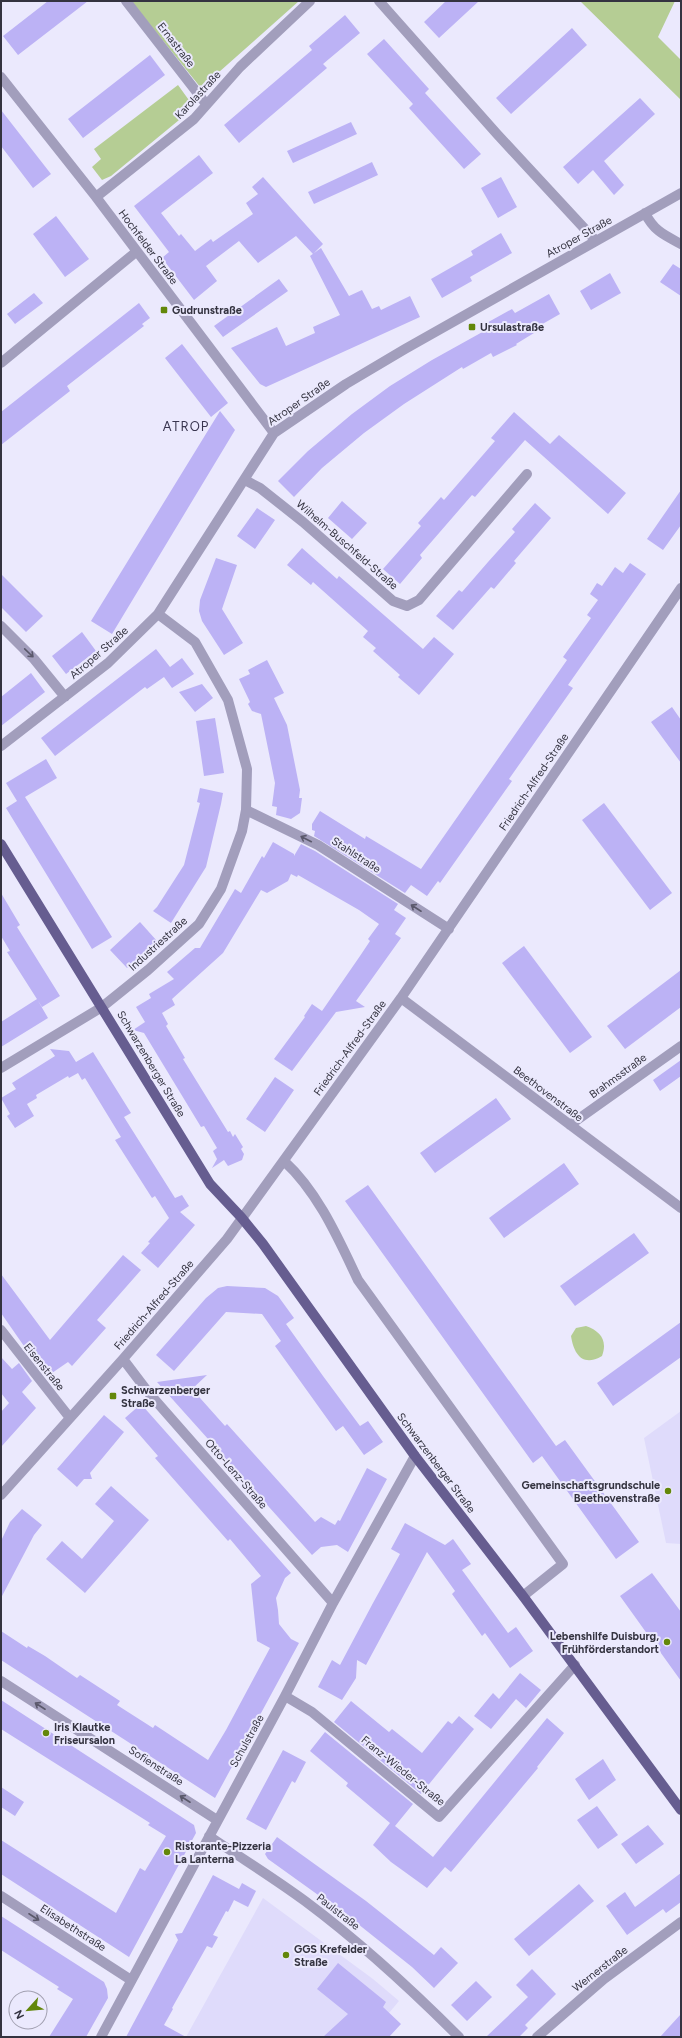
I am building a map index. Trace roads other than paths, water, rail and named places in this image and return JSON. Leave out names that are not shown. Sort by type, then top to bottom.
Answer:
[{"type":"main road","name":"Schwarzenberger Straße","points":[[1,844],[210,1184],[241,1217],[263,1244],[415,1456],[575,1665],[681,1810]]},
{"type":"street","name":"Ernastraße","points":[[126,1],[206,104]]},
{"type":"street","name":"Karolastraße","points":[[96,197],[194,119],[240,67],[310,1]]},
{"type":"street","points":[[379,1],[497,134],[596,242]]},
{"type":"street","name":"Hochfelder Straße","points":[[1,77],[96,197],[136,252],[274,432]]},
{"type":"street","name":"Atroper Straße","points":[[1,746],[108,663],[158,614],[274,432],[346,384],[405,348],[596,242],[644,213],[681,194]]},
{"type":"street","points":[[644,213],[651,225],[658,232],[681,244]]},
{"type":"street","points":[[1,363],[136,252]]},
{"type":"street","name":"Wilhelm-Buschfeld-Straße","points":[[244,480],[260,488],[303,522],[393,601],[407,606],[419,600],[527,474]]},
{"type":"street","name":"Friedrich-Alfred-Straße","points":[[1,1494],[123,1359],[216,1252],[284,1161],[401,998],[681,588]]},
{"type":"street","name":"Industriestraße","points":[[1,1068],[102,1007],[148,970],[199,924],[221,889],[242,831],[246,810],[247,769],[228,700],[195,642],[158,614]]},
{"type":"street","points":[[1,626],[34,659],[65,697]]},
{"type":"street","name":"Stahlstraße","points":[[246,810],[318,845],[449,929]]},
{"type":"street","name":"Beethovenstraße","points":[[401,998],[681,1208]]},
{"type":"street","name":"Brahmsstraße","points":[[570,1125],[681,1046]]},
{"type":"street","points":[[284,1161],[296,1172],[317,1202],[333,1229],[358,1280],[563,1564],[523,1596]]},
{"type":"street","name":"Eisenstraße","points":[[1,1330],[70,1418]]},
{"type":"street","name":"Otto-Lenz-Straße","points":[[123,1359],[148,1392],[332,1603]]},
{"type":"street","name":"Schulstraße","points":[[102,2037],[285,1696],[332,1603],[415,1456]]},
{"type":"street","name":"Franz-Wieder-Straße","points":[[285,1696],[312,1712],[440,1817],[575,1665]]},
{"type":"street","name":"Sofienstraße","points":[[1,1680],[218,1820]]},
{"type":"street","name":"Paulstraße","points":[[209,1836],[304,1901],[356,1941],[404,1982],[459,2037]]},
{"type":"street","name":"Elisabethstraße","points":[[1,1896],[132,1980]]},
{"type":"street","name":"Wernerstraße","points":[[537,2037],[604,1979],[681,1922]]},
{"type":"place","name":"Gudrunstraße","points":[[164,310]]},
{"type":"place","name":"Ursulastraße","points":[[472,327]]},
{"type":"place","name":"Schwarzenberger Straße","points":[[113,1396]]},
{"type":"place","name":"Gemeinschaftsgrundschule Beethovenstraße","points":[[668,1491]]},
{"type":"place","name":"Lebenshilfe Duisburg, Frühförderstandort","points":[[667,1642]]},
{"type":"place","name":"Iris Klautke Friseursalon","points":[[46,1733]]},
{"type":"place","name":"Ristorante-Pizzeria La Lanterna","points":[[167,1852]]},
{"type":"place","name":"GGS Krefelder Straße","points":[[286,1955]]},
{"type":"district","name":"ATROP","points":[[186,426]]}]
